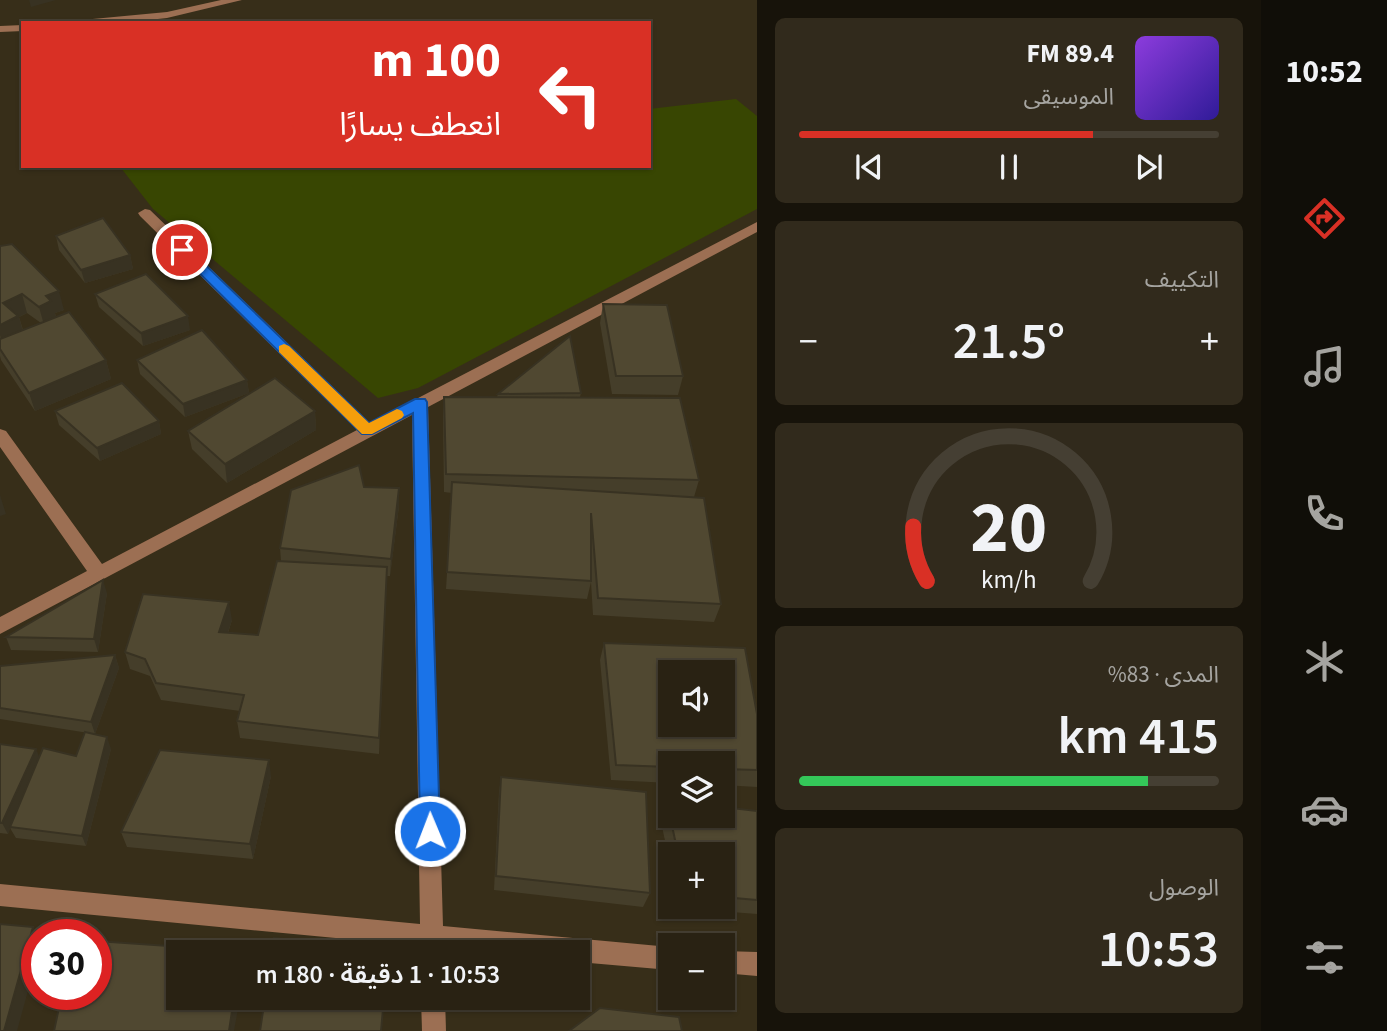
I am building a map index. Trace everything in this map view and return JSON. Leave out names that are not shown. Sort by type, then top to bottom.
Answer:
[{"type":"street","points":[[103,21],[167,15],[236,0]]},
{"type":"street","points":[[0,29],[21,27]]},
{"type":"street","points":[[145,214],[367,430]]},
{"type":"street","points":[[0,626],[757,226]]},
{"type":"street","points":[[420,402],[432,940]]},
{"type":"street","points":[[0,435],[98,572]]},
{"type":"street","points":[[0,895],[389,940]]},
{"type":"street","points":[[590,954],[658,958]]},
{"type":"street","points":[[735,963],[757,964]]},
{"type":"street","points":[[433,1010],[434,1031]]},
{"type":"green space","points":[[736,99],[757,116],[757,209],[418,388],[378,398],[153,209],[121,168],[651,168],[651,109]]},
{"type":"building","points":[[103,218],[130,255],[81,270],[56,236]]},
{"type":"building","points":[[12,244],[59,291],[46,296],[51,301],[39,307],[22,294],[3,303],[18,316],[0,325],[0,246]]},
{"type":"building","points":[[146,274],[188,316],[141,333],[95,294]]},
{"type":"building","points":[[603,304],[667,305],[683,376],[616,376]]},
{"type":"building","points":[[69,312],[106,360],[29,393],[0,349],[0,339]]},
{"type":"building","points":[[202,330],[247,380],[183,404],[137,360]]},
{"type":"building","points":[[570,336],[581,393],[498,394]]},
{"type":"building","points":[[275,378],[315,411],[225,464],[188,431]]},
{"type":"building","points":[[122,383],[159,421],[97,448],[55,411]]},
{"type":"building","points":[[444,397],[680,398],[699,480],[446,474]]},
{"type":"building","points":[[359,465],[364,487],[399,488],[391,559],[280,548],[291,490]]},
{"type":"building","points":[[452,482],[704,498],[721,604],[598,598],[591,513],[591,581],[447,572]]},
{"type":"building","points":[[277,561],[387,567],[379,738],[237,721],[244,695],[156,683],[145,659],[125,652],[143,594],[229,602],[219,632],[258,635]]},
{"type":"building","points":[[103,580],[94,639],[6,637]]},
{"type":"building","points":[[604,643],[745,648],[757,714],[757,770],[735,769],[735,751],[658,751],[658,767],[616,765]]},
{"type":"building","points":[[115,655],[91,722],[0,708],[0,666]]},
{"type":"building","points":[[85,732],[107,737],[82,836],[10,827],[43,748],[76,756]]},
{"type":"building","points":[[0,744],[36,749],[2,823],[0,823]]},
{"type":"building","points":[[160,750],[269,760],[250,844],[121,832]]},
{"type":"building","points":[[501,777],[646,792],[650,893],[496,876]]},
{"type":"building","points":[[735,808],[757,811],[757,900],[735,898],[735,842],[675,842],[672,828],[735,828]]},
{"type":"building","points":[[0,924],[21,926],[21,970],[4,1031],[0,1031]]},
{"type":"building","points":[[112,942],[166,946],[166,1010],[232,1010],[229,1031],[54,1031],[59,1010],[112,1010]]},
{"type":"building","points":[[600,1008],[679,1017],[682,1031],[569,1031]]},
{"type":"building","points":[[263,1010],[383,1010],[381,1031],[260,1031]]},
{"type":"slow traffic","points":[[284,349],[367,430],[397,415]]},
{"type":"route","points":[[182,250],[367,430],[420,402],[430,831]]}]
